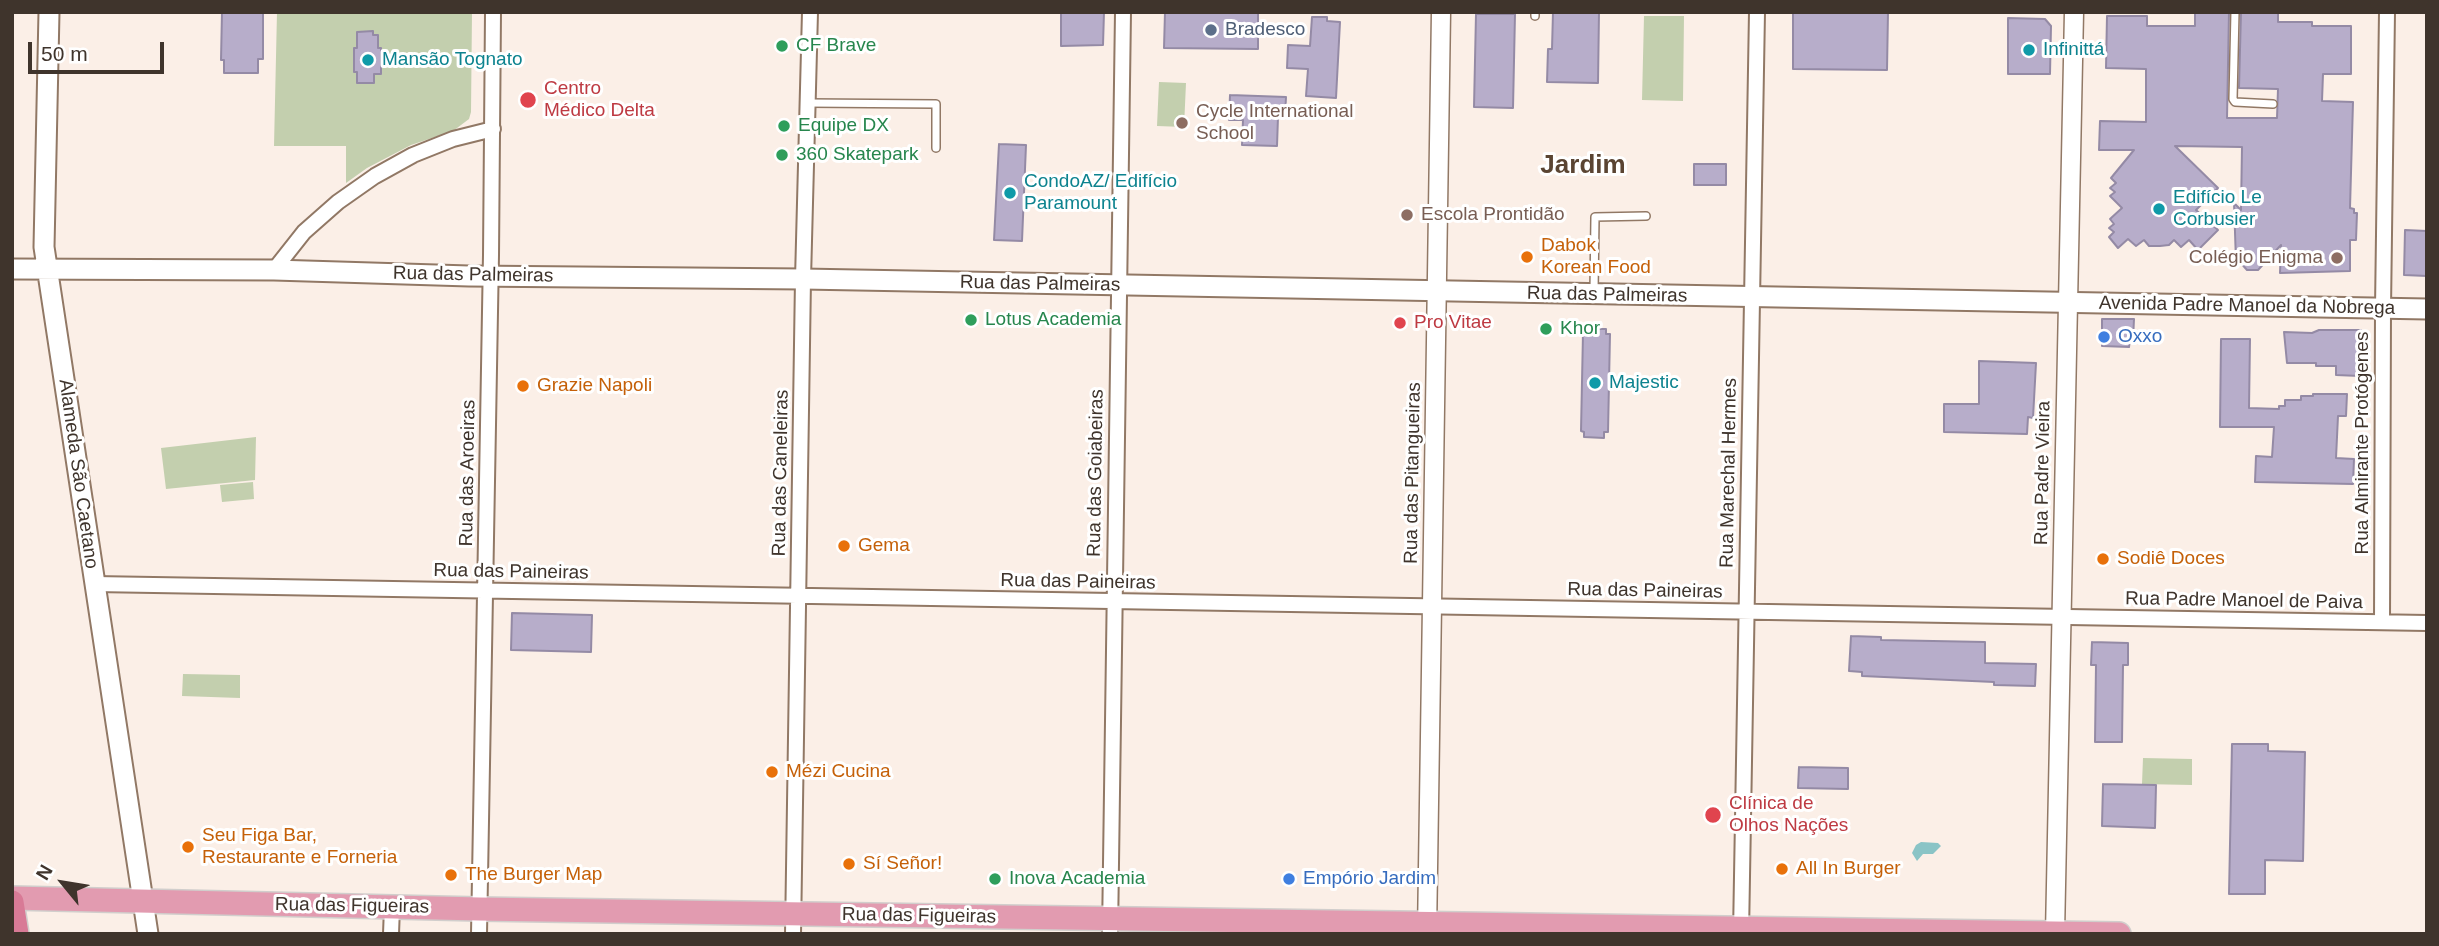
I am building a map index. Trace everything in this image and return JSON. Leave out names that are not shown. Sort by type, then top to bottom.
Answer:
[{"type":"highway","points":[[12,900],[17,934]]},
{"type":"main road","name":"Alameda São Caetano","points":[[49,12],[44,247],[148,934]]},
{"type":"main road","name":"Rua das Palmeiras","points":[[12,269],[274,270],[2068,303]]},
{"type":"main road","name":"Avenida Padre Manoel da Nobrega","points":[[2068,303],[2427,309]]},
{"type":"main road","name":"Rua das Figueiras","points":[[12,900],[479,909],[793,924],[2119,934]]},
{"type":"street","name":"Rua das Aroeiras","points":[[479,934],[493,12]]},
{"type":"street","name":"Rua das Caneleiras","points":[[793,924],[810,12]]},
{"type":"street","name":"Rua das Goiabeiras","points":[[1111,926],[1113,602],[1123,12]]},
{"type":"street","name":"Rua das Pitangueiras","points":[[1427,928],[1441,12]]},
{"type":"street","name":"Rua Marechal Hermes","points":[[1741,931],[1757,12]]},
{"type":"street","name":"Rua Padre Vieira","points":[[2054,933],[2074,12]]},
{"type":"street","name":"Rua Almirante Protógenes","points":[[2382,622],[2387,12]]},
{"type":"street","points":[[274,270],[304,232],[338,202],[375,176],[413,155],[453,139],[493,129]]},
{"type":"street","name":"Rua das Paineiras","points":[[94,584],[2061,618]]},
{"type":"street","name":"Rua Padre Manoel de Paiva","points":[[2061,618],[2427,623]]},
{"type":"street","points":[[391,907],[391,934]]},
{"type":"lane","points":[[2235,12],[2234,101],[2273,104]]},
{"type":"lane","points":[[808,103],[936,104],[936,148]]},
{"type":"lane","points":[[1594,295],[1595,217],[1646,216]]},
{"type":"green space","points":[[277,12],[472,12],[469,119],[453,131],[411,145],[367,168],[346,183],[346,146],[274,146]]},
{"type":"green space","points":[[1644,16],[1684,16],[1683,101],[1642,100]]},
{"type":"green space","points":[[1159,82],[1186,83],[1184,127],[1157,126]]},
{"type":"green space","points":[[256,437],[255,480],[166,489],[161,448]]},
{"type":"green space","points":[[253,482],[254,499],[222,502],[220,485]]},
{"type":"green space","points":[[183,674],[240,675],[240,698],[182,696]]},
{"type":"green space","points":[[2143,758],[2192,759],[2192,785],[2142,784]]},
{"type":"water","points":[[1921,842],[1938,843],[1941,846],[1933,854],[1923,854],[1917,861],[1912,853]]},
{"type":"building","points":[[222,12],[263,12],[263,59],[258,59],[258,73],[224,73],[224,60],[221,60]]},
{"type":"building","points":[[1061,12],[1104,12],[1103,45],[1061,46]]},
{"type":"building","name":"Bradesco","points":[[1165,12],[1258,12],[1258,49],[1164,48]]},
{"type":"building","points":[[1553,12],[1599,12],[1598,83],[1547,82],[1548,49],[1552,49]]},
{"type":"building","points":[[1793,12],[1888,12],[1887,70],[1793,69]]},
{"type":"building","points":[[2195,12],[2229,12],[2227,118],[2277,118],[2278,89],[2239,88],[2241,12],[2278,12],[2278,22],[2312,22],[2312,26],[2351,26],[2351,74],[2323,74],[2322,101],[2353,102],[2350,208],[2357,213],[2356,240],[2350,240],[2350,271],[2280,273],[2281,245],[2258,270],[2247,270],[2240,262],[2236,262],[2234,203],[2241,210],[2242,147],[2175,146],[2218,188],[2196,210],[2218,230],[2198,250],[2189,240],[2181,247],[2174,240],[2169,245],[2149,246],[2144,240],[2136,246],[2128,239],[2118,248],[2109,237],[2114,232],[2109,228],[2114,224],[2110,219],[2122,208],[2110,196],[2115,192],[2110,188],[2116,183],[2111,178],[2134,150],[2099,150],[2100,121],[2146,122],[2146,69],[2106,68],[2107,16],[2147,16],[2147,26],[2195,26]]},
{"type":"building","points":[[1476,14],[1515,14],[1513,108],[1474,107]]},
{"type":"building","points":[[1312,17],[1327,17],[1327,21],[1340,22],[1336,98],[1306,96],[1308,69],[1287,68],[1288,45],[1310,46]]},
{"type":"building","name":"Infinittá","points":[[2008,18],[2045,19],[2051,26],[2050,74],[2008,74]]},
{"type":"building","name":"Mansão Tognato","points":[[373,31],[373,35],[378,35],[378,48],[381,48],[381,74],[374,74],[374,83],[357,83],[354,48],[357,48],[357,32]]},
{"type":"building","points":[[1230,95],[1286,97],[1285,117],[1278,117],[1277,146],[1242,145],[1243,120],[1229,120]]},
{"type":"building","name":"CondoAZ/ Edifício Paramount","points":[[999,144],[1026,145],[1022,241],[994,240]]},
{"type":"building","points":[[1694,164],[1726,164],[1726,185],[1694,185]]},
{"type":"building","points":[[2405,230],[2427,231],[2427,276],[2404,275]]},
{"type":"building","points":[[2102,319],[2134,319],[2133,340],[2130,340],[2129,347],[2102,346]]},
{"type":"building","name":"Majestic","points":[[1586,329],[1606,329],[1606,334],[1610,334],[1608,432],[1604,432],[1604,438],[1584,437],[1584,432],[1581,431],[1583,333],[1586,333]]},
{"type":"building","points":[[2319,330],[2361,330],[2360,376],[2336,375],[2336,366],[2287,363],[2284,332],[2312,333]]},
{"type":"building","points":[[2221,339],[2250,339],[2249,408],[2279,409],[2279,406],[2285,406],[2285,400],[2301,400],[2301,396],[2347,394],[2346,416],[2338,416],[2336,458],[2354,459],[2353,484],[2255,482],[2256,456],[2272,457],[2274,427],[2220,427]]},
{"type":"building","points":[[1979,361],[2036,363],[2033,418],[2028,417],[2027,434],[1944,432],[1944,404],[1979,404]]},
{"type":"building","points":[[512,613],[592,615],[591,652],[511,650]]},
{"type":"building","points":[[1851,636],[1881,637],[1881,640],[1985,642],[1985,663],[2036,664],[2035,686],[1862,676],[1862,672],[1849,671]]},
{"type":"building","points":[[2092,642],[2128,643],[2128,665],[2123,665],[2122,742],[2095,742],[2096,665],[2091,665]]},
{"type":"building","points":[[2232,744],[2268,744],[2268,751],[2305,752],[2303,861],[2265,860],[2265,894],[2229,894]]},
{"type":"building","points":[[1799,767],[1848,768],[1848,789],[1798,788]]},
{"type":"building","points":[[2103,784],[2156,785],[2155,828],[2102,826]]},
{"type":"place","name":"Bradesco","points":[[1211,30]]},
{"type":"place","name":"CF Brave","points":[[782,46]]},
{"type":"place","name":"Infinittá","points":[[2029,50]]},
{"type":"place","name":"Mansão Tognato","points":[[368,60]]},
{"type":"place","name":"Centro Médico Delta","points":[[528,100]]},
{"type":"place","name":"Cycle International School","points":[[1182,123]]},
{"type":"place","name":"Equipe DX","points":[[784,126]]},
{"type":"place","name":"360 Skatepark","points":[[782,155]]},
{"type":"place","name":"CondoAZ/ Edifício Paramount","points":[[1010,193]]},
{"type":"place","name":"Edifício Le Corbusier","points":[[2159,209]]},
{"type":"place","name":"Escola Prontidão","points":[[1407,215]]},
{"type":"place","name":"Dabok Korean Food","points":[[1527,257]]},
{"type":"place","name":"Colégio Enigma","points":[[2337,258]]},
{"type":"place","name":"Lotus Academia","points":[[971,320]]},
{"type":"place","name":"Pro Vitae","points":[[1400,323]]},
{"type":"place","name":"Khor","points":[[1546,329]]},
{"type":"place","name":"Oxxo","points":[[2104,337]]},
{"type":"place","name":"Majestic","points":[[1595,383]]},
{"type":"place","name":"Grazie Napoli","points":[[523,386]]},
{"type":"place","name":"Gema","points":[[844,546]]},
{"type":"place","name":"Sodiê Doces","points":[[2103,559]]},
{"type":"place","name":"Mézi Cucina","points":[[772,772]]},
{"type":"place","name":"Clínica de Olhos Nações","points":[[1713,815]]},
{"type":"place","name":"Seu Figa Bar, Restaurante e Forneria","points":[[188,847]]},
{"type":"place","name":"Sí Señor!","points":[[849,864]]},
{"type":"place","name":"All In Burger","points":[[1782,869]]},
{"type":"place","name":"The Burger Map","points":[[451,875]]},
{"type":"place","name":"Inova Academia","points":[[995,879]]},
{"type":"place","name":"Empório Jardim","points":[[1289,879]]},
{"type":"district","name":"Jardim","points":[[1583,166]]}]
